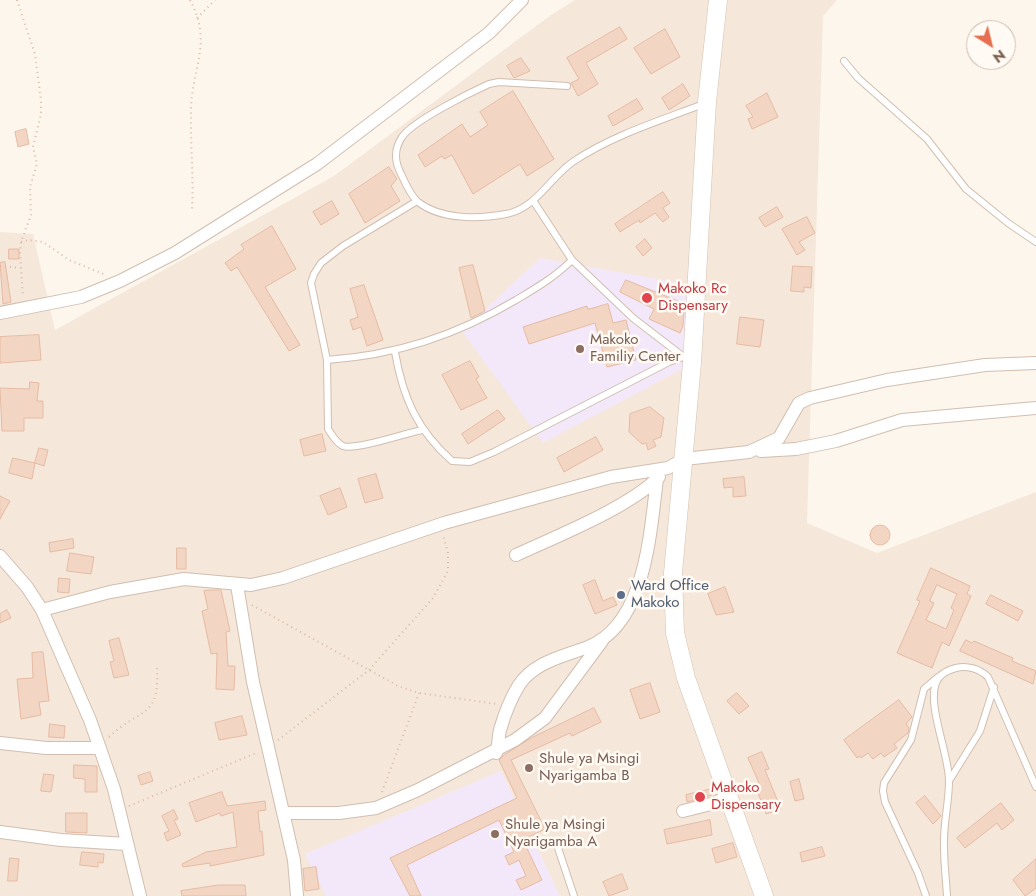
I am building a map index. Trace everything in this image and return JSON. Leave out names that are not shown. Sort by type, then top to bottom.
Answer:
[{"type":"street","points":[[0,313],[68,300],[120,281],[175,253],[317,164],[489,33],[522,0]]},
{"type":"street","points":[[718,0],[707,102],[688,360],[684,459],[673,573],[675,633],[686,678],[763,896]]},
{"type":"street","points":[[749,452],[779,438],[799,403],[810,398],[887,380],[985,365],[1036,363]]},
{"type":"street","points":[[516,555],[587,521],[633,496],[657,480],[668,468],[684,459],[816,445],[902,420],[1036,408]]},
{"type":"street","points":[[42,610],[110,592],[184,579],[251,585],[283,578],[444,523],[611,477],[668,468]]},
{"type":"street","points":[[284,813],[339,813],[376,808],[496,753],[527,733],[545,718],[602,641],[624,616],[648,556],[657,480]]},
{"type":"street","points":[[0,556],[27,587],[42,610],[100,748],[114,789],[140,896]]},
{"type":"street","points":[[237,585],[253,682],[294,860],[297,896]]},
{"type":"street","points":[[496,753],[500,731],[520,684],[541,666],[602,641]]},
{"type":"street","points":[[0,743],[46,748],[100,748]]},
{"type":"street","points":[[683,811],[716,804],[728,796]]},
{"type":"street","points":[[0,832],[61,840],[127,844]]},
{"type":"lane","points":[[844,61],[858,78],[927,139],[966,189],[1008,223],[1036,242]]},
{"type":"lane","points":[[567,86],[499,82],[489,84],[445,108],[402,136],[395,151],[396,166],[417,201],[433,210],[476,217],[508,214],[534,202],[573,162],[637,130],[707,102]]},
{"type":"lane","points":[[417,201],[343,246],[321,263],[311,283],[327,360],[328,429],[333,438],[342,446],[354,448],[422,430]]},
{"type":"lane","points":[[534,202],[572,260],[633,318],[688,360]]},
{"type":"lane","points":[[327,360],[366,357],[394,352],[451,333],[497,311],[546,282],[572,260]]},
{"type":"lane","points":[[394,352],[403,389],[422,430],[452,461],[470,462],[494,452],[660,366],[688,360]]},
{"type":"lane","points":[[926,896],[918,873],[885,802],[883,791],[886,778],[911,740],[924,690],[949,670],[961,667],[975,669],[988,677],[1036,787]]},
{"type":"lane","points":[[940,676],[934,691],[934,704],[946,757],[949,781],[944,847],[947,896]]},
{"type":"lane","points":[[949,781],[980,731],[994,687]]},
{"type":"lane","points":[[557,846],[574,896]]},
{"type":"path","points":[[17,0],[35,54],[41,100],[41,114],[33,147],[37,164],[30,187],[31,215],[21,242],[20,268],[23,309]]},
{"type":"path","points":[[190,0],[198,18],[202,50],[191,106],[192,210]]},
{"type":"path","points":[[198,18],[215,0]]},
{"type":"path","points":[[21,242],[28,240],[43,242],[69,260],[120,281]]},
{"type":"path","points":[[0,266],[20,268]]},
{"type":"path","points":[[118,810],[269,746],[369,670],[442,585],[448,571],[448,553],[442,536],[445,531]]},
{"type":"path","points":[[239,598],[398,686],[419,693],[509,707]]},
{"type":"path","points":[[100,748],[119,728],[146,712],[154,703],[158,682],[157,665]]},
{"type":"path","points":[[376,808],[419,693]]},
{"type":"shaded area","points":[[575,0],[837,0],[823,16],[807,523],[877,553],[1036,492],[1036,896],[0,896],[0,232],[33,234],[55,330],[334,176],[551,15]]},
{"type":"shaded area","name":"Makoko Familiy Center","points":[[540,258],[691,285],[686,367],[543,443],[462,331]]},
{"type":"shaded area","points":[[501,771],[560,896],[326,896],[305,854]]},
{"type":"building","points":[[620,27],[627,39],[586,63],[598,84],[578,96],[571,83],[579,79],[567,58]]},
{"type":"building","points":[[665,29],[680,57],[651,74],[634,48]]},
{"type":"building","points":[[521,58],[530,71],[514,78],[507,66]]},
{"type":"building","points":[[683,84],[690,96],[669,110],[662,98]]},
{"type":"building","points":[[513,91],[554,159],[527,176],[520,164],[473,194],[452,155],[444,159],[442,156],[425,167],[418,155],[462,124],[470,137],[488,125],[480,112]]},
{"type":"building","points":[[767,93],[778,117],[752,129],[748,119],[753,117],[746,106]]},
{"type":"building","points":[[637,99],[643,109],[613,126],[608,116]]},
{"type":"building","points":[[26,129],[29,144],[18,147],[15,132]]},
{"type":"building","points":[[389,167],[397,179],[391,186],[400,201],[365,223],[349,194]]},
{"type":"building","points":[[663,192],[670,203],[663,208],[669,217],[663,222],[655,213],[640,223],[639,220],[620,232],[615,224]]},
{"type":"building","points":[[332,201],[339,214],[321,225],[313,212]]},
{"type":"building","points":[[777,207],[783,217],[765,227],[759,218]]},
{"type":"building","points":[[807,217],[815,233],[799,242],[805,250],[797,255],[782,229]]},
{"type":"building","points":[[272,226],[296,269],[265,287],[300,345],[289,351],[237,267],[231,271],[225,263],[244,249],[241,245]]},
{"type":"building","points":[[645,239],[652,248],[643,256],[636,247]]},
{"type":"building","points":[[9,249],[19,249],[19,259],[9,259]]},
{"type":"building","points":[[5,262],[11,302],[3,304],[0,263]]},
{"type":"building","points":[[473,265],[485,311],[471,318],[459,268]]},
{"type":"building","points":[[793,266],[812,267],[811,288],[804,287],[804,292],[791,291]]},
{"type":"building","points":[[626,280],[678,301],[675,308],[684,312],[683,326],[680,333],[649,319],[654,309],[620,292]]},
{"type":"building","points":[[364,285],[383,340],[367,346],[361,327],[353,330],[350,320],[358,317],[350,289]]},
{"type":"building","points":[[608,304],[613,323],[626,320],[636,360],[607,367],[595,323],[529,344],[523,327],[587,306],[588,309]]},
{"type":"building","points":[[740,317],[764,320],[760,347],[737,344]]},
{"type":"building","points":[[39,335],[41,360],[0,363],[0,337]]},
{"type":"building","points":[[470,361],[479,377],[476,379],[487,398],[461,410],[442,375]]},
{"type":"building","points":[[30,382],[39,383],[37,401],[43,401],[43,418],[24,418],[24,431],[2,431],[0,388],[29,389]]},
{"type":"building","points":[[650,407],[664,418],[661,437],[653,440],[656,446],[648,450],[646,443],[642,444],[629,432],[630,414]]},
{"type":"building","points":[[498,410],[505,419],[468,444],[462,434]]},
{"type":"building","points":[[322,434],[326,451],[304,456],[300,440]]},
{"type":"building","points":[[596,437],[603,450],[564,472],[557,458]]},
{"type":"building","points":[[39,448],[48,450],[44,466],[35,463]]},
{"type":"building","points":[[13,458],[35,463],[32,479],[9,473]]},
{"type":"building","points":[[376,474],[383,498],[365,503],[358,479]]},
{"type":"building","points":[[744,477],[746,496],[733,497],[733,487],[724,488],[723,479]]},
{"type":"building","points":[[340,488],[347,507],[328,515],[320,496]]},
{"type":"building","points":[[0,496],[10,501],[0,519]]},
{"type":"building","points":[[880,525],[887,528],[890,535],[887,542],[880,545],[873,542],[870,535],[873,528]]},
{"type":"building","points":[[73,539],[74,548],[50,552],[49,543]]},
{"type":"building","points":[[177,548],[186,548],[186,569],[177,569]]},
{"type":"building","points":[[70,553],[94,557],[91,574],[67,571]]},
{"type":"building","points":[[931,568],[970,586],[967,594],[971,596],[949,646],[942,642],[932,668],[897,653],[920,601],[917,600]],"holes":[[[937,585],[957,594],[951,608],[954,610],[946,629],[926,620],[934,603],[930,601]]]},
{"type":"building","points":[[59,578],[70,579],[69,593],[58,592]]},
{"type":"building","points":[[595,580],[603,601],[613,597],[617,605],[595,614],[583,585]]},
{"type":"building","points":[[725,587],[734,612],[716,615],[708,594]]},
{"type":"building","points":[[221,590],[230,631],[226,632],[228,666],[235,666],[234,690],[216,689],[217,653],[211,654],[202,611],[208,609],[204,591]]},
{"type":"building","points":[[991,595],[1023,611],[1018,621],[986,604]]},
{"type":"building","points":[[7,610],[11,618],[0,623],[0,614]]},
{"type":"building","points":[[119,638],[129,675],[114,678],[110,662],[114,661],[109,641]]},
{"type":"building","points":[[966,640],[972,643],[974,641],[1013,658],[1012,661],[1036,671],[1033,684],[960,651]]},
{"type":"building","points":[[43,652],[49,701],[39,702],[41,715],[21,719],[17,679],[33,678],[32,653]]},
{"type":"building","points":[[650,683],[660,712],[640,719],[630,690]]},
{"type":"building","points":[[737,693],[749,706],[739,714],[727,701]]},
{"type":"building","points":[[899,700],[912,717],[906,724],[909,728],[908,733],[894,744],[897,748],[884,757],[881,753],[873,759],[868,753],[861,758],[860,756],[857,758],[844,740]]},
{"type":"building","points":[[594,708],[601,722],[572,736],[570,733],[511,760],[545,829],[523,840],[542,880],[521,890],[516,880],[526,876],[519,860],[509,865],[505,856],[514,852],[499,820],[407,865],[421,896],[410,896],[390,858],[517,798],[499,760],[531,738]]},
{"type":"building","points":[[242,716],[247,735],[219,740],[215,723]]},
{"type":"building","points":[[50,724],[65,726],[64,738],[49,737]]},
{"type":"building","points":[[762,752],[769,769],[765,770],[781,809],[766,814],[755,785],[759,783],[748,758]]},
{"type":"building","points":[[74,765],[97,766],[97,792],[85,792],[85,779],[74,778]]},
{"type":"building","points":[[150,772],[153,781],[141,785],[138,776]]},
{"type":"building","points":[[44,774],[54,775],[51,792],[41,791]]},
{"type":"building","points":[[799,779],[804,799],[795,801],[790,782]]},
{"type":"building","points":[[712,789],[712,795],[687,802],[686,795]]},
{"type":"building","points":[[222,792],[227,806],[265,801],[266,810],[258,811],[264,855],[210,866],[210,863],[183,867],[182,864],[206,852],[237,847],[233,812],[221,816],[220,813],[196,822],[189,803]]},
{"type":"building","points":[[925,796],[941,816],[933,824],[916,803]]},
{"type":"building","points":[[1001,803],[1014,820],[1002,830],[997,823],[965,848],[957,838]]},
{"type":"building","points":[[174,810],[178,819],[174,820],[181,835],[167,841],[164,833],[169,831],[162,816]]},
{"type":"building","points":[[66,813],[87,813],[87,833],[66,832]]},
{"type":"building","points":[[710,820],[712,835],[667,844],[664,830]]},
{"type":"building","points":[[733,843],[737,857],[716,863],[712,849]]},
{"type":"building","points":[[822,847],[825,856],[802,862],[800,853]]},
{"type":"building","points":[[82,852],[104,854],[103,863],[98,862],[98,867],[80,865]]},
{"type":"building","points":[[10,858],[19,859],[17,881],[8,881]]},
{"type":"building","points":[[1036,859],[1036,888],[1025,896],[1013,880]]},
{"type":"building","points":[[316,867],[319,889],[305,891],[303,869]]},
{"type":"building","points":[[622,874],[628,889],[609,896],[603,882]]},
{"type":"building","points":[[219,885],[245,885],[246,896],[182,896],[181,891]]},
{"type":"place","name":"Makoko Rc Dispensary","points":[[647,298]]},
{"type":"place","name":"Makoko Familiy Center","points":[[580,349]]},
{"type":"place","name":"Ward Office Makoko","points":[[621,595]]},
{"type":"place","name":"Shule ya Msingi Nyarigamba B","points":[[529,768]]},
{"type":"place","name":"Makoko Dispensary","points":[[700,797]]},
{"type":"place","name":"Shule ya Msingi Nyarigamba A","points":[[495,834]]}]
